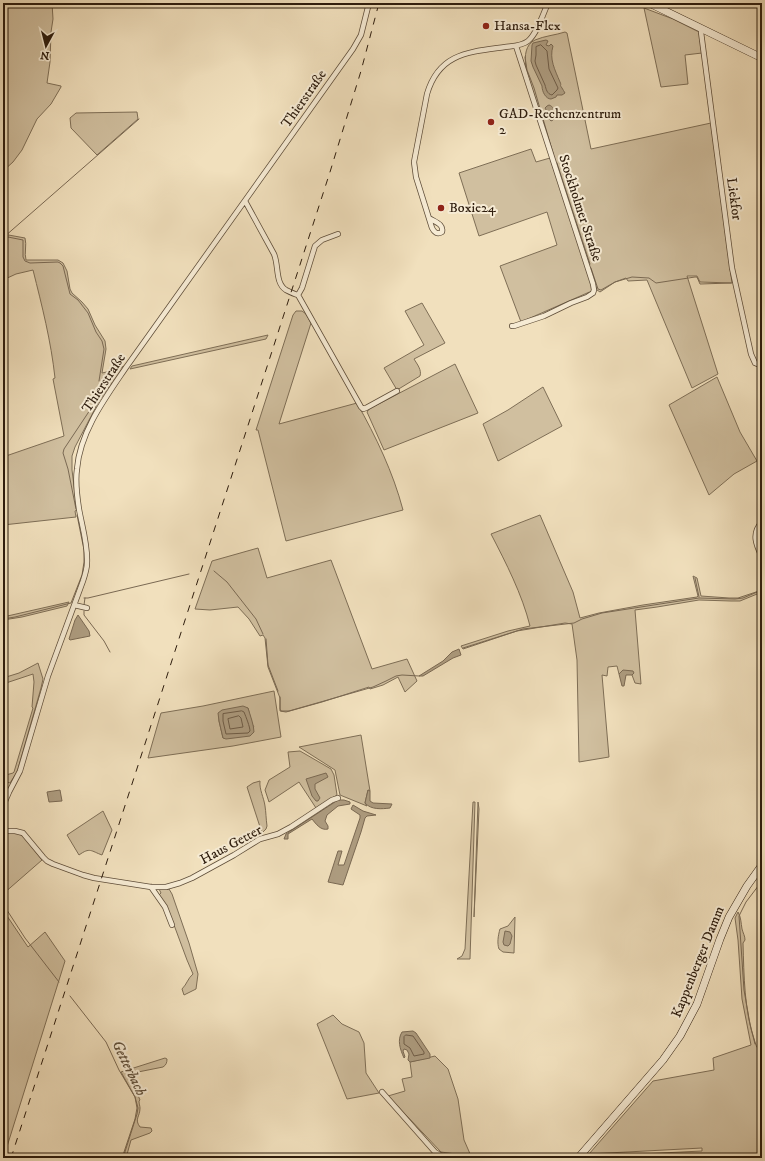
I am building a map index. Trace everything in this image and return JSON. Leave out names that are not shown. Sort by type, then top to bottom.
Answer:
[{"type":"main road","points":[[649,3],[762,58]]},
{"type":"main road","name":"Kappenberger Damm","points":[[578,1158],[663,1060],[680,1036],[697,1004],[729,917],[741,895],[762,865]]},
{"type":"street","name":"Thierstraße","points":[[3,806],[20,770],[48,676],[83,581],[87,562],[76,483],[78,461],[86,434],[104,401],[358,42],[364,26],[369,3]]},
{"type":"street","points":[[430,218],[416,177],[414,162],[429,86],[441,68],[453,58],[470,52],[524,44],[531,38],[548,3]]},
{"type":"street","name":"Liekfor","points":[[702,29],[703,48],[732,268],[751,354],[755,364],[762,366]]},
{"type":"street","name":"Stockholmer Straße","points":[[512,326],[544,316],[587,297],[593,293],[594,290],[516,46]]},
{"type":"street","points":[[245,202],[274,254],[280,283],[284,289],[298,295],[361,407],[363,409],[366,408],[397,391]]},
{"type":"street","points":[[298,295],[302,288],[315,246],[322,240],[338,234]]},
{"type":"street","points":[[762,522],[755,531],[755,541],[762,557]]},
{"type":"street","points":[[74,606],[87,608]]},
{"type":"street","name":"Haus Getter","points":[[3,831],[23,833],[43,857],[69,870],[94,878],[151,887],[172,886],[192,878],[260,839],[278,834],[291,828],[326,804],[338,798]]},
{"type":"street","points":[[151,887],[165,907],[172,925]]},
{"type":"street","points":[[382,1092],[435,1152],[440,1156],[449,1158]]},
{"type":"shaded area","points":[[3,3],[52,3],[53,19],[47,83],[61,87],[51,104],[37,119],[22,150],[13,162],[3,171]]},
{"type":"shaded area","points":[[644,8],[673,19],[699,32],[702,53],[685,55],[688,84],[661,87]]},
{"type":"shaded area","points":[[565,32],[567,33],[591,149],[711,123],[732,283],[700,282],[697,276],[687,276],[718,374],[692,388],[647,280],[628,281],[626,278],[615,282],[600,292],[597,290],[534,98],[525,59],[526,51],[529,45],[535,40]]},
{"type":"shaded area","points":[[137,112],[138,119],[97,155],[71,128],[70,118],[76,113]]},
{"type":"shaded area","points":[[531,149],[536,162],[550,158],[594,290],[521,322],[500,266],[557,245],[547,212],[479,236],[459,173]]},
{"type":"shaded area","points":[[3,234],[25,238],[26,260],[58,260],[63,263],[67,271],[72,293],[88,309],[95,325],[105,341],[106,349],[102,373],[116,370],[124,366],[99,401],[75,447],[72,456],[72,470],[77,510],[75,511],[76,517],[3,525],[3,457],[64,436],[53,379],[55,378],[49,337],[33,270],[16,274],[3,280]]},
{"type":"shaded area","points":[[422,303],[445,343],[414,359],[420,369],[420,376],[397,390],[384,368],[424,345],[405,311]]},
{"type":"shaded area","points":[[296,311],[302,311],[306,314],[311,323],[279,424],[357,403],[383,455],[403,510],[286,541],[258,430],[256,430],[293,315]]},
{"type":"shaded area","points":[[268,335],[266,339],[130,369],[132,366]]},
{"type":"shaded area","points":[[455,364],[478,413],[384,450],[367,412],[369,409]]},
{"type":"shaded area","points":[[717,377],[740,432],[757,461],[734,474],[709,495],[669,405]]},
{"type":"shaded area","points":[[543,387],[562,426],[498,461],[483,424],[508,410]]},
{"type":"shaded area","points":[[540,515],[573,592],[580,618],[643,605],[697,597],[693,576],[697,578],[701,596],[738,598],[762,590],[762,592],[740,601],[699,600],[635,610],[641,684],[635,683],[632,675],[634,673],[621,672],[619,674],[617,666],[608,667],[607,676],[602,675],[609,757],[579,762],[577,660],[572,624],[565,623],[517,631],[463,649],[461,646],[508,631],[530,626],[518,590],[491,534]]},
{"type":"shaded area","points":[[258,548],[267,578],[331,560],[372,669],[407,659],[417,681],[405,692],[398,677],[383,685],[370,689],[369,687],[286,712],[280,711],[280,698],[268,667],[265,638],[263,635],[260,636],[249,619],[238,607],[210,610],[195,609],[212,561]]},
{"type":"shaded area","points":[[69,602],[67,606],[3,620],[3,617]]},
{"type":"shaded area","points":[[38,663],[43,679],[41,688],[17,772],[10,783],[6,782],[6,775],[14,772],[33,708],[34,682],[33,674],[3,684],[3,678],[19,673]]},
{"type":"shaded area","points":[[274,691],[281,737],[233,746],[148,758],[161,713]],"holes":[[[248,708],[254,727],[223,738],[219,721],[219,713]]]},
{"type":"shaded area","points":[[361,735],[370,791],[368,790],[365,803],[367,806],[340,795],[335,770],[299,747]]},
{"type":"shaded area","points":[[300,751],[331,769],[334,775],[337,795],[316,808],[299,782],[269,802],[265,790],[269,780],[290,767],[288,752]]},
{"type":"shaded area","points":[[260,781],[267,826],[262,833],[247,787]]},
{"type":"shaded area","points":[[473,802],[475,802],[470,959],[457,959],[462,956],[465,949]]},
{"type":"shaded area","points":[[478,802],[479,809],[474,917]]},
{"type":"shaded area","points":[[103,811],[112,830],[102,855],[88,850],[79,855],[67,835]]},
{"type":"shaded area","points":[[3,833],[18,833],[24,837],[42,860],[3,894]]},
{"type":"shaded area","points":[[159,889],[169,889],[172,894],[198,974],[196,989],[184,995],[182,989],[193,974],[174,925],[159,895],[161,893]]},
{"type":"shaded area","points":[[3,910],[28,947],[45,932],[65,961],[5,1153],[4,1148],[3,1151]]},
{"type":"shaded area","points":[[738,912],[745,939],[743,943],[744,980],[751,1030],[762,1056],[762,1158],[590,1158],[600,1156],[702,1151],[702,1148],[589,1154],[653,1081],[714,1070],[713,1058],[751,1045],[742,999],[735,918]]},
{"type":"shaded area","points":[[515,917],[514,953],[503,952],[499,949],[498,944],[500,929],[508,926]]},
{"type":"shaded area","points":[[333,1015],[342,1024],[359,1032],[364,1043],[366,1073],[379,1093],[347,1099],[317,1024]]},
{"type":"shaded area","points":[[435,1056],[448,1069],[458,1099],[464,1140],[471,1156],[441,1152],[388,1096],[405,1091],[402,1079],[412,1077],[410,1062]]},
{"type":"shaded area","points":[[165,1058],[167,1059],[167,1062],[163,1067],[133,1073],[131,1076],[140,1100],[140,1111],[137,1122],[140,1127],[151,1128],[152,1131],[131,1140],[126,1158],[122,1158],[135,1119],[137,1108],[135,1097],[121,1072]]},
{"type":"water","points":[[546,40],[548,41],[546,45],[549,46],[551,44],[553,46],[553,64],[565,93],[562,95],[557,95],[551,99],[547,98],[544,93],[531,61],[533,43]]},
{"type":"water","points":[[549,105],[553,108],[556,115],[551,121],[545,108]]},
{"type":"water","points":[[78,615],[89,631],[90,636],[70,640],[69,639],[75,620]]},
{"type":"water","points":[[459,649],[461,655],[453,658],[423,676],[419,676],[443,661],[452,652]]},
{"type":"water","points":[[623,670],[633,671],[634,673],[632,675],[626,675],[624,686],[622,686],[619,674]]},
{"type":"water","points":[[243,706],[248,708],[253,723],[254,732],[250,736],[226,739],[223,738],[218,713],[222,710]]},
{"type":"water","points":[[326,773],[328,777],[315,784],[315,789],[320,798],[316,801],[312,796],[306,779]]},
{"type":"water","points":[[60,790],[62,801],[49,802],[47,792]]},
{"type":"water","points":[[368,790],[370,791],[370,801],[373,803],[392,804],[390,808],[384,809],[370,807],[367,805],[365,803]]},
{"type":"water","points":[[338,800],[350,802],[350,804],[338,806],[327,815],[325,821],[328,829],[321,828],[312,819],[288,834],[288,839],[284,839],[286,834]]},
{"type":"water","points":[[353,805],[363,811],[376,815],[367,816],[365,818],[343,885],[328,882],[338,851],[342,851],[338,865],[344,865],[360,818],[360,815],[351,809]]},
{"type":"water","points":[[505,931],[510,932],[512,936],[508,946],[504,945],[503,942]]},
{"type":"water","points":[[413,1031],[416,1033],[430,1054],[430,1058],[410,1062],[408,1060],[409,1054],[407,1050],[404,1049],[404,1058],[401,1051],[400,1035],[402,1032]]},
{"type":"waterway","points":[[525,57],[527,70],[534,88],[553,153]]},
{"type":"waterway","points":[[4,237],[139,119]]},
{"type":"waterway","points":[[557,163],[590,264]]},
{"type":"waterway","points":[[3,236],[23,240],[23,257],[25,261],[30,263],[58,262],[63,266],[70,294],[78,300],[88,313],[96,332],[102,341],[104,349],[99,381]]},
{"type":"waterway","points":[[591,268],[598,289],[601,290],[615,282],[632,277],[649,278],[656,283],[695,277],[697,277],[700,284],[731,283]]},
{"type":"waterway","points":[[93,404],[96,394]]},
{"type":"waterway","points":[[76,509],[68,469],[63,453],[64,449],[90,410]]},
{"type":"waterway","points":[[3,619],[71,603],[82,575],[84,562],[84,550],[77,515]]},
{"type":"waterway","points":[[214,571],[227,582],[256,619],[263,634]]},
{"type":"waterway","points":[[84,598],[189,574]]},
{"type":"waterway","points":[[695,578],[699,597]]},
{"type":"waterway","points":[[463,648],[523,629],[574,623],[602,613],[699,598],[743,598],[762,590]]},
{"type":"waterway","points":[[84,605],[85,598]]},
{"type":"waterway","points":[[84,611],[84,615],[104,641],[110,652]]},
{"type":"waterway","points":[[266,639],[268,665],[278,691]]},
{"type":"waterway","points":[[280,697],[281,711],[289,711],[373,687],[396,676],[419,676]]},
{"type":"waterway","points":[[755,1044],[744,990],[739,916],[746,902],[762,881]]},
{"type":"waterway","name":"Getterbach","points":[[3,904],[25,938],[59,982]]},
{"type":"waterway","name":"Getterbach","points":[[70,996],[106,1042],[119,1070],[135,1097],[138,1108],[137,1114],[123,1158]]},
{"type":"railway","points":[[11,1158],[330,172],[361,71],[379,3]]},
{"type":"place","name":"Hansa-Flex","points":[[486,26]]},
{"type":"place","name":"GAD-Rechenzentrum 2","points":[[491,122]]},
{"type":"place","name":"Boxie24","points":[[441,208]]}]
